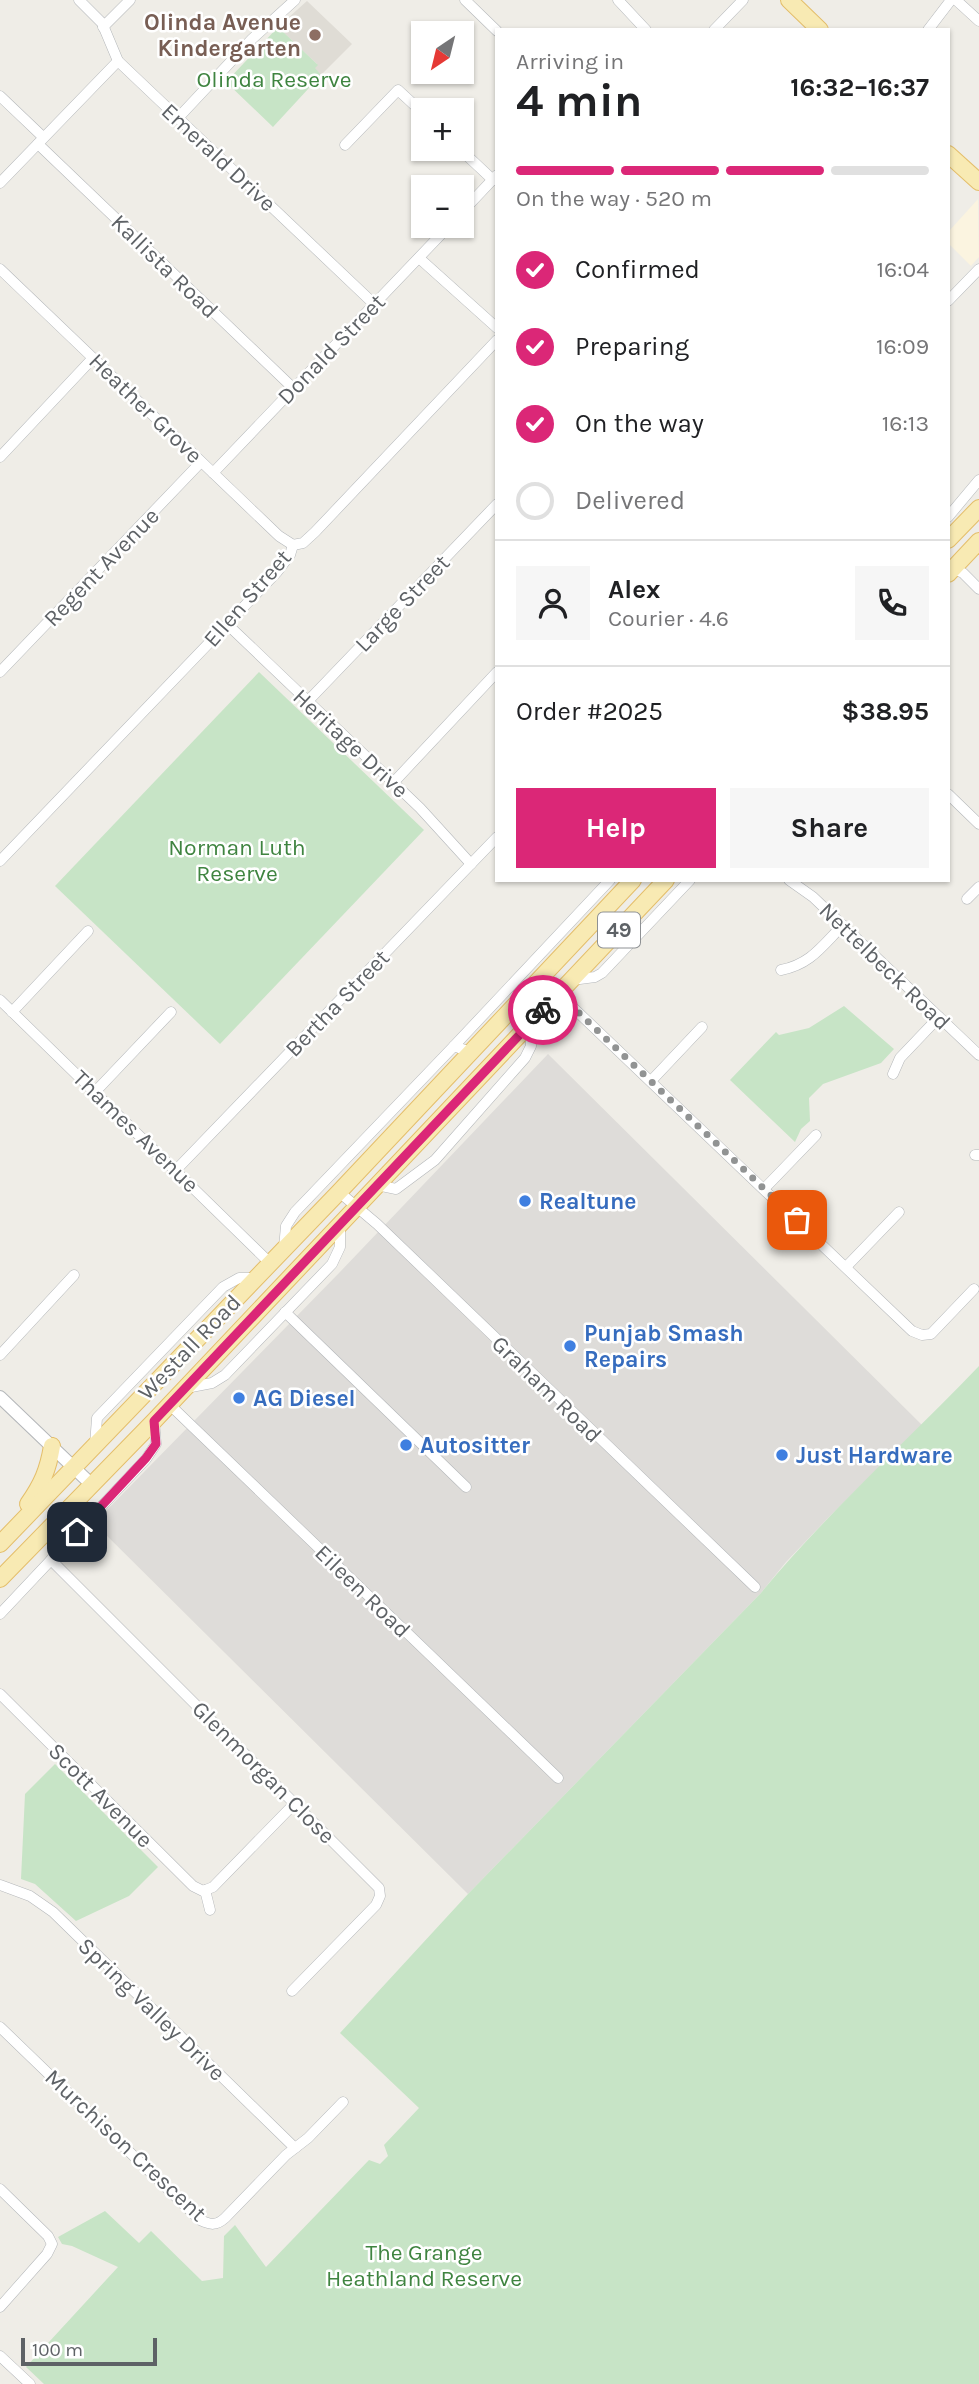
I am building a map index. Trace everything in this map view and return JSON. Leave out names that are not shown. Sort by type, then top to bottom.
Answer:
[{"type":"main road","points":[[789,0],[818,28]]},
{"type":"main road","points":[[950,156],[979,182]]},
{"type":"main road","points":[[950,538],[979,508]]},
{"type":"main road","points":[[950,569],[975,549]]},
{"type":"main road","name":"Westall Road","points":[[0,1544],[247,1278],[270,1263],[339,1192],[631,882]]},
{"type":"main road","name":"Westall Road","points":[[0,1579],[184,1388],[340,1232],[356,1207],[664,882]]},
{"type":"main road","points":[[495,1027],[512,1043]]},
{"type":"main road","points":[[13,1530],[44,1480],[50,1464],[52,1446]]},
{"type":"street","name":"Emerald Drive","points":[[79,0],[99,19],[118,61],[374,304]]},
{"type":"street","points":[[103,27],[130,0]]},
{"type":"street","points":[[178,118],[252,39],[295,0]]},
{"type":"street","points":[[465,0],[495,29]]},
{"type":"street","points":[[618,0],[642,28]]},
{"type":"street","points":[[716,28],[743,0]]},
{"type":"street","points":[[930,28],[953,0],[979,21]]},
{"type":"street","points":[[0,183],[118,61]]},
{"type":"street","points":[[345,145],[398,90],[411,102]]},
{"type":"street","name":"Kallista Road","points":[[0,96],[40,141],[293,388]]},
{"type":"street","points":[[474,161],[495,178],[474,200]]},
{"type":"street","name":"Donald Street","points":[[213,473],[438,238]]},
{"type":"street","points":[[419,258],[495,326]]},
{"type":"street","name":"Heather Grove","points":[[0,269],[201,462],[284,540],[293,545]]},
{"type":"street","points":[[950,299],[979,270]]},
{"type":"street","name":"Ellen Street","points":[[0,861],[228,625],[277,572],[290,555],[293,545],[303,543],[315,532],[495,343]]},
{"type":"street","points":[[0,457],[93,358]]},
{"type":"street","name":"Regent Avenue","points":[[0,672],[201,462]]},
{"type":"street","points":[[950,515],[979,480]]},
{"type":"street","name":"Large Street","points":[[307,702],[495,506]]},
{"type":"street","points":[[950,569],[979,589]]},
{"type":"street","name":"Heritage Drive","points":[[228,625],[420,808],[471,864]]},
{"type":"street","points":[[393,783],[495,673]]},
{"type":"street","points":[[950,796],[979,824]]},
{"type":"street","name":"Bertha Street","points":[[176,1170],[495,839]]},
{"type":"street","name":"Westall Road","points":[[284,1248],[286,1226],[295,1212],[609,882]]},
{"type":"street","name":"Westall Road","points":[[607,908],[611,882]]},
{"type":"street","points":[[572,980],[595,977],[606,970],[688,882]]},
{"type":"street","name":"Nettelbeck Road","points":[[792,882],[807,891],[979,1055]]},
{"type":"street","points":[[967,899],[979,887]]},
{"type":"street","points":[[781,970],[808,961],[843,925]]},
{"type":"street","points":[[12,1012],[88,931]]},
{"type":"street","points":[[541,977],[912,1331],[922,1335],[934,1331],[974,1289]]},
{"type":"street","name":"Thames Avenue","points":[[0,1000],[270,1263]]},
{"type":"street","points":[[95,1092],[171,1012]]},
{"type":"street","points":[[893,1074],[900,1058],[939,1017]]},
{"type":"street","points":[[377,1185],[396,1189],[435,1160],[525,1058],[531,1046],[530,1024]]},
{"type":"street","points":[[651,1081],[702,1027]]},
{"type":"street","points":[[454,1046],[470,1052]]},
{"type":"street","points":[[764,1189],[816,1135]]},
{"type":"street","name":"Graham Road","points":[[339,1192],[380,1227],[755,1587]]},
{"type":"street","points":[[846,1268],[899,1212]]},
{"type":"street","name":"Westall Road","points":[[184,1388],[212,1383],[225,1375],[332,1264],[340,1247],[340,1232]]},
{"type":"street","points":[[0,1355],[74,1276]]},
{"type":"street","points":[[285,1312],[466,1487]]},
{"type":"street","points":[[0,1397],[92,1485]]},
{"type":"street","name":"Eileen Road","points":[[169,1404],[558,1778]]},
{"type":"street","name":"Westall Road","points":[[0,1614],[146,1458],[156,1444],[154,1421]]},
{"type":"street","points":[[52,1525],[90,1518]]},
{"type":"street","name":"Glenmorgan Close","points":[[51,1560],[379,1888],[380,1896],[376,1905],[292,1991]]},
{"type":"street","name":"Scott Avenue","points":[[0,1694],[192,1886],[205,1890]]},
{"type":"street","points":[[210,1910],[205,1890],[213,1887],[295,1803]]},
{"type":"street","name":"Spring Valley Drive","points":[[0,1885],[30,1896],[53,1912],[295,2148]]},
{"type":"street","name":"Murchison Crescent","points":[[0,2027],[200,2220],[210,2225],[218,2224],[225,2218],[343,2102]]},
{"type":"street","points":[[0,2189],[48,2236],[51,2244],[47,2254],[0,2307]]},
{"type":"street","points":[[0,2356],[30,2384]]},
{"type":"shaded area","name":"Olinda Avenue Kindergarten","points":[[307,1],[352,44],[321,75],[314,68],[317,64],[278,27]]},
{"type":"shaded area","points":[[978,199],[979,257],[971,266],[950,245],[950,230]]},
{"type":"shaded area","points":[[548,1054],[922,1425],[827,1519],[760,1594],[468,1894],[94,1523],[339,1273]]},
{"type":"green space","name":"Olinda Reserve","points":[[278,27],[318,65],[315,68],[321,75],[273,127],[226,82]]},
{"type":"green space","name":"Norman Luth Reserve","points":[[259,672],[424,830],[220,1044],[55,886]]},
{"type":"green space","points":[[844,1006],[894,1049],[881,1063],[823,1084],[809,1098],[810,1121],[801,1129],[795,1142],[730,1080],[776,1032],[779,1035],[809,1028]]},
{"type":"green space","name":"The Grange Heathland Reserve","points":[[979,1366],[979,2384],[44,2384],[26,2367],[118,2267],[62,2244],[58,2237],[105,2211],[139,2243],[151,2231],[202,2281],[223,2278],[224,2236],[235,2225],[266,2267],[369,2160],[380,2164],[388,2156],[384,2145],[419,2108],[340,2033],[468,1894],[760,1594],[839,1506]]},
{"type":"green space","points":[[55,1764],[158,1867],[129,1896],[76,1921],[35,1884],[21,1879],[25,1794]]},
{"type":"way so far","points":[[543,1010],[559,994],[797,1220]]},
{"type":"place","name":"Olinda Avenue Kindergarten","points":[[315,35]]},
{"type":"place","name":"Realtune","points":[[525,1201]]},
{"type":"place","name":"Punjab Smash Repairs","points":[[570,1346]]},
{"type":"place","name":"AG Diesel","points":[[239,1398]]},
{"type":"place","name":"Autositter","points":[[406,1445]]},
{"type":"place","name":"Just Hardware","points":[[782,1455]]},
{"type":"route","points":[[77,1532],[156,1444],[154,1421],[543,1010]]}]
